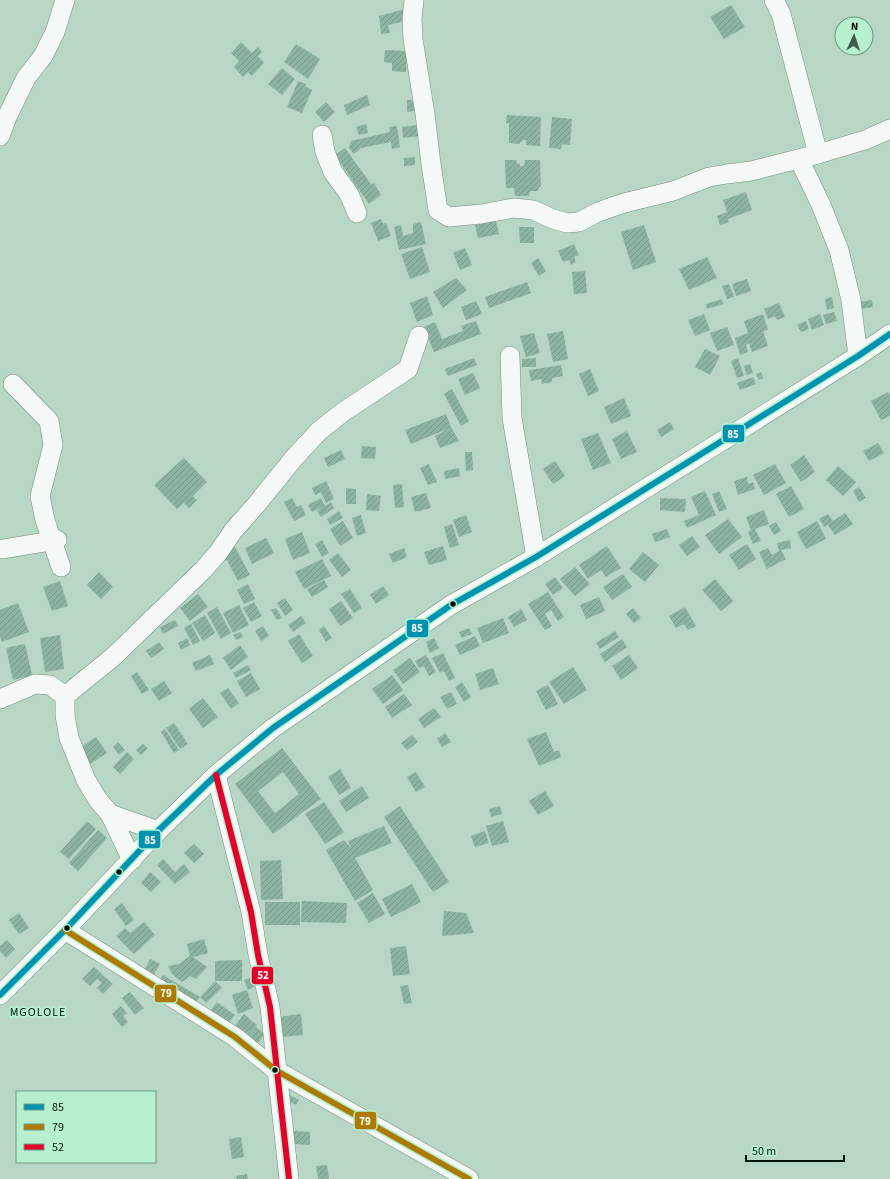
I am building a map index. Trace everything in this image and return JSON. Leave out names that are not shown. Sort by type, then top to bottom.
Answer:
[{"type":"street","points":[[0,136],[7,116],[26,78],[43,56],[55,32],[65,0]]},
{"type":"street","points":[[414,0],[412,19],[413,39],[438,210],[449,217],[481,214],[514,208],[533,210],[553,219],[567,223],[579,222],[598,212],[624,203],[672,191],[709,177],[751,171],[818,154],[865,140],[890,129]]},
{"type":"street","points":[[774,0],[781,14],[785,27],[818,154]]},
{"type":"street","points":[[322,135],[333,172],[349,194],[357,212]]},
{"type":"street","points":[[799,159],[821,205],[839,250],[851,300],[858,356]]},
{"type":"street","points":[[0,995],[65,930],[158,832],[216,775],[273,728],[451,605],[536,557],[858,356],[890,334]]},
{"type":"street","points":[[65,696],[113,657],[203,570],[218,553],[233,531],[294,458],[320,431],[344,412],[408,369],[419,336]]},
{"type":"street","points":[[510,356],[512,418],[536,557]]},
{"type":"street","points":[[13,384],[49,421],[53,445],[40,496],[45,520],[54,541],[61,567]]},
{"type":"street","points":[[3,549],[54,541]]},
{"type":"street","points":[[0,699],[34,684],[50,685],[65,696]]},
{"type":"street","points":[[65,696],[65,715],[69,738],[86,780],[98,800],[110,814],[132,860]]},
{"type":"street","points":[[216,775],[251,912],[258,955],[270,1007],[289,1179]]},
{"type":"street","points":[[110,814],[158,832]]},
{"type":"street","points":[[65,930],[235,1037],[277,1071],[469,1179]]},
{"type":"building","points":[[731,5],[745,27],[724,39],[710,17]]},
{"type":"building","points":[[405,9],[406,21],[388,25],[390,33],[381,34],[379,16]]},
{"type":"building","points":[[241,42],[252,53],[258,47],[262,52],[258,56],[264,63],[252,76],[248,72],[243,77],[234,67],[239,61],[231,53]]},
{"type":"building","points":[[296,44],[320,59],[308,79],[284,62]]},
{"type":"building","points":[[385,50],[407,51],[406,72],[392,71],[392,63],[384,62]]},
{"type":"building","points":[[282,68],[295,79],[282,95],[268,84]]},
{"type":"building","points":[[298,81],[306,84],[305,86],[312,90],[302,113],[287,107]]},
{"type":"building","points":[[367,95],[370,105],[347,115],[344,105]]},
{"type":"building","points":[[407,100],[414,100],[414,111],[407,112]]},
{"type":"building","points":[[326,102],[335,112],[324,122],[315,112]]},
{"type":"building","points":[[507,115],[541,117],[540,146],[526,145],[526,140],[520,142],[520,144],[509,143],[509,123],[506,123]]},
{"type":"building","points":[[552,117],[572,119],[570,145],[562,144],[561,149],[549,148]]},
{"type":"building","points":[[366,124],[368,133],[359,135],[356,127]]},
{"type":"building","points":[[419,125],[420,136],[403,138],[402,127]]},
{"type":"building","points":[[397,126],[400,147],[392,149],[391,142],[361,148],[354,154],[349,148],[351,141],[390,132],[389,127]]},
{"type":"building","points":[[345,148],[371,184],[374,183],[381,195],[369,204],[335,155]]},
{"type":"building","points":[[415,157],[415,165],[404,166],[404,158]]},
{"type":"building","points":[[505,160],[516,160],[517,164],[519,163],[520,166],[524,166],[525,160],[540,160],[541,187],[539,187],[538,191],[530,191],[529,196],[515,196],[514,188],[506,188]]},
{"type":"building","points":[[746,192],[752,210],[728,219],[729,222],[720,225],[717,216],[727,212],[723,200]]},
{"type":"building","points":[[381,219],[383,224],[386,223],[391,236],[378,241],[371,223]]},
{"type":"building","points":[[496,221],[499,234],[478,238],[475,225]]},
{"type":"building","points":[[421,222],[426,244],[399,250],[394,227],[401,225],[403,236],[413,233],[413,224]]},
{"type":"building","points":[[644,225],[656,262],[633,270],[621,232]]},
{"type":"building","points":[[519,227],[534,227],[534,243],[520,243]]},
{"type":"building","points":[[574,244],[579,255],[574,257],[576,262],[571,265],[569,260],[563,262],[558,251]]},
{"type":"building","points":[[422,247],[430,272],[410,279],[401,254]]},
{"type":"building","points":[[465,248],[472,265],[460,270],[453,253]]},
{"type":"building","points":[[707,257],[717,278],[689,290],[679,269]]},
{"type":"building","points":[[538,258],[546,271],[539,276],[531,263]]},
{"type":"building","points":[[585,271],[587,293],[574,294],[572,272]]},
{"type":"building","points":[[456,278],[467,290],[443,308],[433,292]]},
{"type":"building","points":[[747,279],[751,291],[736,296],[732,284]]},
{"type":"building","points":[[527,282],[531,293],[489,308],[485,297]]},
{"type":"building","points":[[729,284],[734,297],[727,299],[722,286]]},
{"type":"building","points":[[427,296],[433,315],[417,322],[410,303]]},
{"type":"building","points":[[832,297],[834,308],[827,310],[825,299]]},
{"type":"building","points":[[722,299],[723,304],[707,309],[706,304]]},
{"type":"building","points":[[872,300],[873,307],[861,309],[859,302]]},
{"type":"building","points":[[476,301],[482,314],[466,320],[461,307]]},
{"type":"building","points":[[779,303],[785,317],[777,320],[775,316],[768,319],[764,309]]},
{"type":"building","points":[[834,312],[837,321],[826,324],[823,315]]},
{"type":"building","points":[[704,314],[710,330],[695,336],[688,320]]},
{"type":"building","points":[[763,314],[768,330],[763,331],[768,346],[752,352],[749,343],[746,345],[748,352],[740,355],[735,338],[748,333],[744,321]]},
{"type":"building","points":[[820,314],[824,325],[812,330],[808,319]]},
{"type":"building","points":[[476,321],[481,334],[434,352],[424,327],[435,322],[442,339],[463,331],[461,326]]},
{"type":"building","points":[[806,321],[809,329],[801,332],[797,325]]},
{"type":"building","points":[[727,327],[734,345],[717,351],[710,333]]},
{"type":"building","points":[[563,331],[568,359],[553,362],[547,334]]},
{"type":"building","points":[[534,333],[540,353],[526,357],[520,336]]},
{"type":"building","points":[[705,349],[720,356],[710,375],[695,367]]},
{"type":"building","points":[[474,358],[477,365],[448,376],[445,369]]},
{"type":"building","points":[[536,358],[536,367],[522,367],[522,359]]},
{"type":"building","points":[[738,358],[744,376],[737,378],[731,361]]},
{"type":"building","points":[[750,364],[753,373],[746,375],[744,366]]},
{"type":"building","points":[[561,365],[563,376],[552,378],[552,382],[542,384],[541,379],[531,381],[529,370]]},
{"type":"building","points":[[590,369],[599,391],[588,396],[579,374]]},
{"type":"building","points":[[761,372],[763,378],[759,380],[756,374]]},
{"type":"building","points":[[473,373],[480,388],[465,395],[458,379]]},
{"type":"building","points":[[753,377],[756,384],[740,390],[737,383]]},
{"type":"building","points":[[452,389],[469,421],[461,426],[444,394]]},
{"type":"building","points":[[888,392],[890,396],[890,416],[881,420],[871,401]]},
{"type":"building","points":[[624,398],[631,416],[611,424],[604,407]]},
{"type":"building","points":[[446,414],[459,441],[440,448],[435,436],[450,428],[411,444],[405,430]]},
{"type":"building","points":[[670,422],[674,429],[661,437],[657,430]]},
{"type":"building","points":[[627,431],[637,452],[621,459],[612,439]]},
{"type":"building","points":[[598,433],[611,463],[593,470],[581,439]]},
{"type":"building","points":[[878,443],[884,453],[869,461],[863,451]]},
{"type":"building","points":[[362,446],[376,447],[375,459],[361,458]]},
{"type":"building","points":[[341,450],[345,459],[328,467],[324,458]]},
{"type":"building","points":[[465,452],[472,452],[473,470],[466,471]]},
{"type":"building","points":[[804,455],[815,472],[801,482],[790,465]]},
{"type":"building","points":[[184,458],[207,482],[193,496],[197,500],[189,508],[184,503],[177,509],[154,485]]},
{"type":"building","points":[[555,461],[565,476],[553,484],[543,469]]},
{"type":"building","points":[[429,464],[437,482],[428,485],[420,468]]},
{"type":"building","points":[[775,464],[786,483],[764,495],[753,475]]},
{"type":"building","points":[[838,466],[856,482],[843,496],[826,480]]},
{"type":"building","points":[[459,468],[460,476],[445,479],[444,471]]},
{"type":"building","points":[[747,477],[748,484],[753,482],[755,489],[738,495],[734,481]]},
{"type":"building","points":[[326,481],[334,499],[326,503],[321,492],[315,495],[312,488]]},
{"type":"building","points":[[402,484],[404,507],[395,508],[393,485]]},
{"type":"building","points":[[791,486],[804,509],[789,517],[776,494]]},
{"type":"building","points":[[859,487],[866,498],[859,502],[853,491]]},
{"type":"building","points":[[346,488],[356,489],[356,504],[346,504]]},
{"type":"building","points":[[705,491],[716,515],[687,528],[684,521],[699,515],[691,497]]},
{"type":"building","points":[[719,491],[727,509],[719,512],[712,494]]},
{"type":"building","points":[[426,493],[431,508],[415,512],[411,497]]},
{"type":"building","points":[[367,494],[381,496],[379,511],[366,510]]},
{"type":"building","points":[[292,498],[297,507],[301,505],[306,515],[294,521],[284,502]]},
{"type":"building","points":[[321,498],[325,506],[331,502],[334,508],[321,517],[317,511],[324,506],[312,512],[308,505]]},
{"type":"building","points":[[660,498],[686,499],[685,512],[660,510]]},
{"type":"building","points":[[764,510],[769,524],[755,529],[761,541],[753,544],[748,532],[751,530],[746,517]]},
{"type":"building","points":[[339,511],[343,518],[330,525],[327,519]]},
{"type":"building","points":[[845,513],[853,524],[835,535],[828,525],[824,527],[819,519],[828,514],[833,521]]},
{"type":"building","points":[[361,515],[366,533],[357,536],[352,518]]},
{"type":"building","points":[[466,515],[472,532],[459,537],[453,520]]},
{"type":"building","points":[[728,519],[742,537],[719,554],[705,535]]},
{"type":"building","points":[[343,521],[353,538],[340,546],[330,529]]},
{"type":"building","points":[[817,521],[826,539],[806,549],[797,532]]},
{"type":"building","points":[[776,522],[781,531],[774,535],[769,526]]},
{"type":"building","points":[[452,524],[459,545],[450,548],[444,527]]},
{"type":"building","points":[[667,529],[670,537],[655,542],[652,534]]},
{"type":"building","points":[[302,532],[310,553],[293,560],[285,539]]},
{"type":"building","points":[[692,536],[700,547],[687,556],[679,545]]},
{"type":"building","points":[[266,538],[274,553],[252,564],[245,548]]},
{"type":"building","points":[[322,540],[329,553],[322,557],[315,544]]},
{"type":"building","points":[[790,540],[791,548],[781,550],[786,559],[767,569],[759,552],[768,548],[772,555],[779,551],[777,543]]},
{"type":"building","points":[[747,544],[756,559],[739,570],[729,555]]},
{"type":"building","points":[[443,546],[447,560],[429,565],[424,552]]},
{"type":"building","points":[[607,546],[621,568],[606,577],[601,570],[588,579],[579,565]]},
{"type":"building","points":[[235,547],[250,575],[238,581],[227,560],[224,561],[220,554]]},
{"type":"building","points":[[404,548],[407,557],[393,563],[389,554]]},
{"type":"building","points":[[643,552],[659,565],[645,582],[629,569]]},
{"type":"building","points":[[338,553],[351,570],[342,577],[329,560]]},
{"type":"building","points":[[322,559],[331,576],[304,589],[295,572]]},
{"type":"building","points":[[575,567],[590,584],[575,596],[560,579]]},
{"type":"building","points":[[99,572],[113,587],[101,599],[87,585]]},
{"type":"building","points":[[623,574],[632,587],[612,600],[603,587]]},
{"type":"building","points":[[555,577],[563,588],[553,595],[545,584]]},
{"type":"building","points":[[715,579],[733,601],[721,611],[702,590]]},
{"type":"building","points":[[324,580],[328,587],[312,597],[307,589]]},
{"type":"building","points":[[60,581],[68,606],[52,611],[43,587]]},
{"type":"building","points":[[248,584],[255,599],[244,604],[237,590]]},
{"type":"building","points":[[383,586],[389,595],[376,604],[370,595]]},
{"type":"building","points":[[350,589],[362,608],[354,613],[341,594]]},
{"type":"building","points":[[548,592],[564,617],[558,621],[551,610],[545,614],[552,626],[545,630],[528,604]]},
{"type":"building","points":[[198,594],[208,607],[190,621],[180,608]]},
{"type":"building","points":[[599,597],[605,611],[586,619],[580,605]]},
{"type":"building","points":[[285,598],[293,610],[285,616],[277,603]]},
{"type":"building","points":[[341,601],[353,618],[340,626],[329,609]]},
{"type":"building","points":[[254,602],[262,616],[251,622],[243,608]]},
{"type":"building","points":[[18,603],[29,632],[2,642],[0,637],[0,610]]},
{"type":"building","points":[[239,605],[249,625],[233,633],[223,613]]},
{"type":"building","points":[[217,607],[231,633],[221,639],[207,613]]},
{"type":"building","points":[[685,607],[696,626],[688,630],[684,624],[676,628],[669,616]]},
{"type":"building","points":[[276,608],[282,618],[277,620],[271,610]]},
{"type":"building","points":[[633,608],[641,618],[634,623],[626,614]]},
{"type":"building","points":[[521,609],[527,620],[514,627],[508,617]]},
{"type":"building","points":[[205,615],[215,633],[203,641],[192,623]]},
{"type":"building","points":[[301,616],[306,623],[293,632],[288,625]]},
{"type":"building","points":[[503,618],[509,633],[483,643],[477,628]]},
{"type":"building","points":[[175,620],[178,626],[163,634],[160,627]]},
{"type":"building","points":[[191,624],[200,641],[193,645],[184,628]]},
{"type":"building","points":[[263,626],[269,636],[261,641],[255,631]]},
{"type":"building","points":[[324,626],[332,638],[326,642],[319,630]]},
{"type":"building","points":[[469,628],[472,634],[462,638],[459,632]]},
{"type":"building","points":[[615,631],[619,637],[600,649],[596,643]]},
{"type":"building","points":[[240,632],[243,637],[236,640],[233,635]]},
{"type":"building","points":[[299,634],[313,656],[302,663],[288,641]]},
{"type":"building","points":[[60,635],[64,669],[45,672],[40,638]]},
{"type":"building","points":[[475,636],[480,646],[460,655],[455,645]]},
{"type":"building","points":[[187,638],[190,645],[181,650],[178,643]]},
{"type":"building","points":[[434,638],[439,648],[430,653],[426,642]]},
{"type":"building","points":[[622,639],[627,647],[605,662],[600,654]]},
{"type":"building","points":[[159,642],[164,649],[151,658],[146,651]]},
{"type":"building","points":[[25,644],[32,675],[13,680],[6,648]]},
{"type":"building","points":[[240,645],[248,657],[231,670],[223,658]]},
{"type":"building","points":[[443,653],[455,678],[449,681],[444,671],[440,673],[432,658]]},
{"type":"building","points":[[210,655],[214,664],[196,671],[192,663]]},
{"type":"building","points":[[426,655],[436,672],[429,676],[424,666],[419,668],[415,661]]},
{"type":"building","points":[[629,655],[638,668],[621,680],[612,666]]},
{"type":"building","points":[[410,658],[420,672],[403,684],[393,670]]},
{"type":"building","points":[[248,665],[251,670],[236,678],[233,673]]},
{"type":"building","points":[[573,667],[587,690],[564,704],[549,682]]},
{"type":"building","points":[[493,668],[499,684],[480,690],[475,674]]},
{"type":"building","points":[[137,672],[149,690],[142,694],[131,676]]},
{"type":"building","points":[[251,673],[260,689],[246,697],[237,681]]},
{"type":"building","points":[[392,675],[403,690],[383,704],[372,689]]},
{"type":"building","points":[[164,681],[172,693],[159,701],[151,689]]},
{"type":"building","points":[[462,682],[471,697],[464,702],[455,687]]},
{"type":"building","points":[[548,685],[558,704],[546,710],[536,691]]},
{"type":"building","points":[[228,688],[239,703],[231,709],[220,693]]},
{"type":"building","points":[[451,692],[457,704],[447,709],[440,697]]},
{"type":"building","points":[[404,694],[412,705],[392,718],[385,707]]},
{"type":"building","points":[[203,698],[218,717],[203,728],[189,709]]},
{"type":"building","points":[[434,708],[441,717],[424,728],[418,719]]},
{"type":"building","points":[[174,723],[188,744],[180,749],[166,728]]},
{"type":"building","points":[[165,729],[179,750],[174,753],[161,732]]},
{"type":"building","points":[[546,732],[554,752],[559,750],[561,757],[539,766],[527,739]]},
{"type":"building","points":[[445,733],[451,742],[442,747],[437,739]]},
{"type":"building","points":[[412,735],[418,742],[407,750],[401,743]]},
{"type":"building","points":[[96,737],[107,753],[90,764],[79,748]]},
{"type":"building","points":[[118,742],[125,750],[119,755],[113,747]]},
{"type":"building","points":[[143,744],[148,748],[141,755],[136,750]]},
{"type":"building","points":[[282,748],[321,799],[273,834],[235,784]],"holes":[[[283,772],[299,794],[275,813],[258,791]]]},
{"type":"building","points":[[127,752],[134,759],[120,774],[113,767]]},
{"type":"building","points":[[340,769],[351,788],[339,795],[328,777]]},
{"type":"building","points":[[416,772],[425,787],[416,792],[407,777]]},
{"type":"building","points":[[362,786],[369,798],[346,812],[339,801]]},
{"type":"building","points":[[545,791],[554,806],[538,815],[529,801]]},
{"type":"building","points":[[324,802],[344,832],[325,844],[305,814]]},
{"type":"building","points":[[400,806],[449,882],[433,892],[384,817]]},
{"type":"building","points":[[500,806],[502,814],[491,817],[489,809]]},
{"type":"building","points":[[87,821],[96,829],[69,859],[60,852]]},
{"type":"building","points":[[503,821],[509,842],[492,846],[486,826]]},
{"type":"building","points":[[384,826],[392,843],[355,858],[373,890],[355,901],[326,850],[344,840],[351,848],[348,841]]},
{"type":"building","points":[[98,830],[107,838],[78,871],[69,863]]},
{"type":"building","points":[[485,831],[489,843],[475,847],[471,836]]},
{"type":"building","points":[[194,844],[204,854],[194,863],[184,853]]},
{"type":"building","points":[[163,859],[175,872],[184,864],[190,872],[175,884],[157,865]]},
{"type":"building","points":[[281,860],[283,899],[261,900],[260,861]]},
{"type":"building","points":[[150,872],[161,882],[151,892],[141,883]]},
{"type":"building","points":[[412,884],[421,902],[391,917],[382,899]]},
{"type":"building","points":[[373,893],[385,914],[369,923],[357,903]]},
{"type":"building","points":[[302,901],[347,903],[346,923],[301,922]]},
{"type":"building","points":[[265,902],[300,902],[300,925],[265,925]]},
{"type":"building","points":[[122,903],[134,920],[126,926],[114,909]]},
{"type":"building","points":[[444,911],[466,913],[474,933],[442,936]]},
{"type":"building","points":[[19,913],[29,928],[19,934],[9,920]]},
{"type":"building","points":[[144,922],[155,935],[134,954],[116,936],[125,928],[130,933]]},
{"type":"building","points":[[204,939],[208,953],[193,957],[207,967],[196,979],[190,976],[182,982],[173,975],[168,966],[179,964],[190,956],[187,944]]},
{"type":"building","points":[[7,940],[15,949],[6,958],[0,951],[0,946]]},
{"type":"building","points":[[406,946],[410,974],[393,976],[390,948]]},
{"type":"building","points":[[150,959],[160,964],[153,976],[144,971]]},
{"type":"building","points":[[242,960],[242,981],[215,981],[215,961]]},
{"type":"building","points":[[94,967],[113,984],[103,994],[97,988],[102,983],[97,979],[90,986],[82,979]]},
{"type":"building","points":[[163,975],[200,997],[192,1006],[157,984]]},
{"type":"building","points":[[255,976],[258,985],[248,990],[244,980]]},
{"type":"building","points":[[215,981],[222,988],[206,1003],[200,997]]},
{"type":"building","points":[[408,985],[412,1003],[404,1004],[400,986]]},
{"type":"building","points":[[247,990],[253,1008],[238,1014],[232,995]]},
{"type":"building","points":[[130,992],[144,1008],[135,1015],[122,998]]},
{"type":"building","points":[[217,1002],[235,1015],[229,1023],[211,1010]]},
{"type":"building","points":[[121,1006],[127,1013],[123,1016],[128,1022],[122,1027],[112,1014]]},
{"type":"building","points":[[244,1014],[257,1025],[249,1036],[235,1026]]},
{"type":"building","points":[[301,1014],[303,1035],[281,1037],[278,1017]]},
{"type":"building","points":[[256,1027],[265,1034],[257,1044],[249,1037]]},
{"type":"building","points":[[286,1093],[299,1100],[296,1105],[283,1097]]},
{"type":"building","points":[[294,1131],[310,1132],[310,1145],[294,1144]]},
{"type":"building","points":[[241,1137],[244,1157],[232,1159],[229,1139]]},
{"type":"building","points":[[327,1165],[329,1179],[318,1179],[316,1166]]},
{"type":"building","points":[[247,1174],[248,1179],[236,1179],[236,1176]]},
{"type":"transit line","name":"85","points":[[0,995],[65,930],[158,831],[216,775],[273,728],[451,605],[536,557],[858,356],[890,334]]},
{"type":"transit line","name":"52","points":[[216,775],[251,912],[258,955],[270,1007],[289,1179]]},
{"type":"transit line","name":"79","points":[[65,930],[235,1037],[277,1071],[469,1179]]},
{"type":"district","name":"MGOLOLE","points":[[38,1012]]}]
